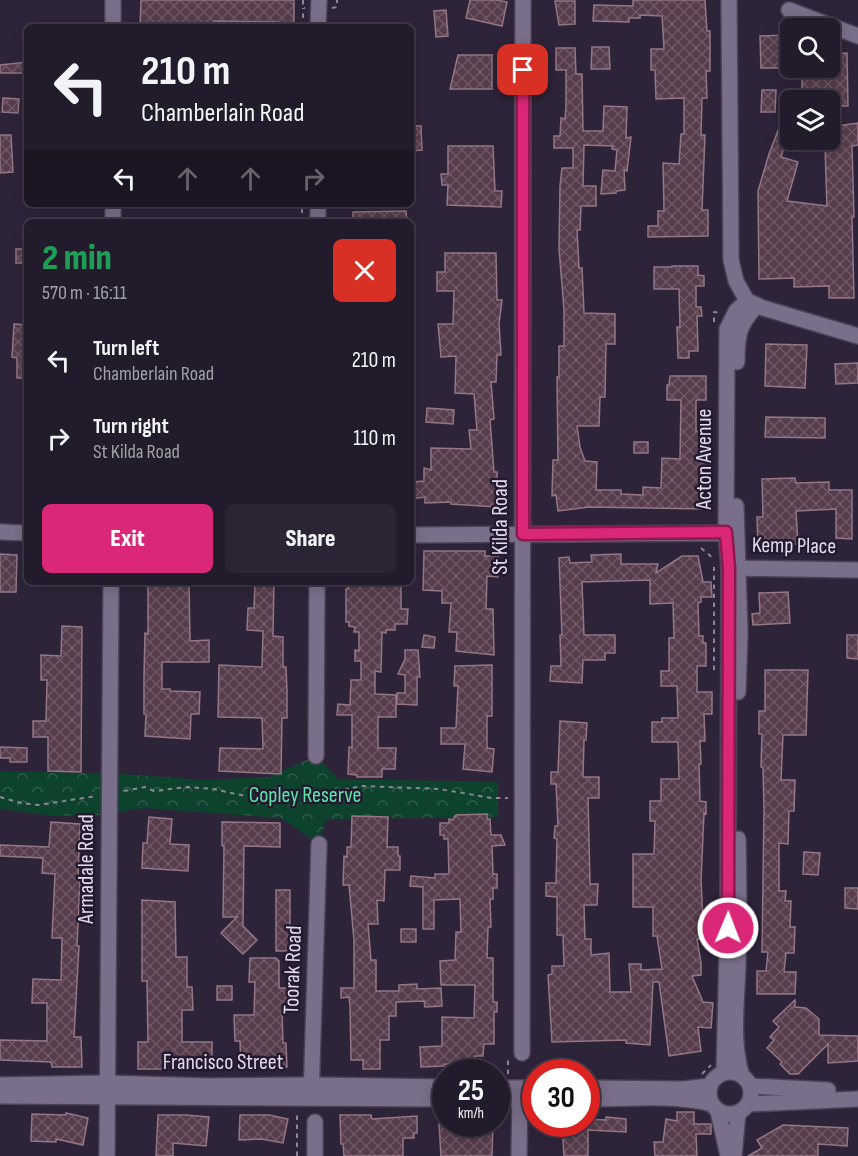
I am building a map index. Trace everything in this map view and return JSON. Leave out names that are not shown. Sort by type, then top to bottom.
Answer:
[{"type":"street","points":[[113,0],[113,24]]},
{"type":"street","points":[[318,24],[319,0]]},
{"type":"street","name":"St Kilda Road","points":[[522,1053],[523,0]]},
{"type":"street","points":[[729,0],[731,260],[736,281],[752,303],[858,336]]},
{"type":"street","points":[[789,10],[858,36]]},
{"type":"street","name":"Acton Avenue","points":[[746,1081],[737,1060],[736,1038],[739,944],[734,568],[726,532],[727,328],[736,310],[752,303]]},
{"type":"street","name":"Acton Avenue","points":[[724,1073],[736,517],[737,343],[739,329],[752,303]]},
{"type":"street","points":[[0,531],[24,533]]},
{"type":"street","points":[[414,535],[726,532]]},
{"type":"street","name":"Kemp Place","points":[[734,568],[858,570]]},
{"type":"street","name":"Armadale Road","points":[[107,1156],[111,585]]},
{"type":"street","points":[[316,756],[317,585]]},
{"type":"street","name":"Toorak Road","points":[[312,1092],[319,844]]},
{"type":"street","points":[[728,1156],[715,1107],[709,1095],[710,1086],[724,1073],[734,1072],[746,1081],[809,1090],[858,1089]]},
{"type":"street","points":[[734,1156],[744,1108],[751,1095],[746,1081]]},
{"type":"street","name":"Francisco Street","points":[[0,1085],[291,1098],[312,1092],[432,1088]]},
{"type":"street","name":"Francisco Street","points":[[0,1096],[208,1086],[432,1098]]},
{"type":"street","points":[[600,1088],[683,1089],[710,1086]]},
{"type":"street","points":[[600,1099],[699,1101],[728,1114],[744,1108],[858,1100]]},
{"type":"street","points":[[315,1122],[315,1156]]},
{"type":"street","points":[[519,1156],[522,1135]]},
{"type":"path","points":[[303,8],[303,24]]},
{"type":"path","points":[[124,791],[145,787],[154,790],[213,789],[264,800],[301,803],[362,786],[439,789],[492,798],[508,798]]},
{"type":"path","points":[[0,797],[38,805],[96,796]]},
{"type":"path","points":[[291,1098],[290,1104],[297,1112],[297,1156]]},
{"type":"green space","name":"Copley Reserve","points":[[316,756],[338,779],[498,782],[498,817],[326,819],[319,844],[281,818],[144,808],[96,815],[53,816],[0,809],[0,771],[123,774],[204,780],[269,777]]},
{"type":"building","points":[[141,0],[294,0],[294,24],[214,21],[214,24],[140,24]]},
{"type":"building","points":[[470,0],[507,2],[502,26],[466,18]]},
{"type":"building","points":[[633,0],[705,0],[707,31],[710,31],[710,71],[706,71],[707,98],[702,98],[701,135],[705,135],[702,210],[708,210],[708,236],[648,237],[648,226],[658,226],[658,211],[664,211],[663,163],[679,164],[681,134],[684,134],[684,98],[656,99],[655,70],[651,70],[651,49],[664,49],[662,16],[640,15],[640,18],[629,18],[629,22],[593,21],[594,5],[633,6]]},
{"type":"building","points":[[555,1],[575,1],[575,24],[559,25]]},
{"type":"building","points":[[446,10],[448,36],[436,37],[434,11]]},
{"type":"building","points":[[780,35],[780,68],[761,68],[760,36]]},
{"type":"building","points":[[592,47],[609,47],[610,69],[591,69]]},
{"type":"building","points":[[556,48],[575,48],[576,74],[582,74],[583,131],[603,131],[604,106],[627,107],[626,138],[631,137],[627,171],[624,170],[625,190],[616,191],[616,193],[601,194],[603,170],[615,171],[617,150],[612,149],[613,146],[584,145],[583,186],[596,186],[596,206],[581,206],[580,230],[577,230],[584,313],[615,314],[615,344],[606,344],[605,397],[600,397],[599,426],[577,426],[580,447],[585,461],[597,462],[596,490],[621,490],[621,494],[643,495],[643,487],[661,488],[662,458],[680,459],[681,400],[667,400],[667,385],[669,385],[670,376],[706,376],[706,400],[696,400],[696,431],[703,431],[703,451],[709,451],[709,486],[706,485],[707,509],[589,507],[558,511],[556,495],[552,496],[553,460],[558,460],[559,346],[564,346],[564,309],[559,249],[560,186],[562,168],[573,168],[573,148],[554,148],[554,136],[560,136],[561,118],[565,119],[566,107],[566,70],[556,70]]},
{"type":"building","points":[[840,53],[847,53],[848,106],[840,106],[840,90],[802,90],[802,78],[840,78]]},
{"type":"building","points":[[458,55],[492,55],[492,89],[450,89]]},
{"type":"building","points":[[24,62],[24,73],[0,73],[0,65]]},
{"type":"building","points":[[762,90],[776,90],[775,112],[761,112]]},
{"type":"building","points":[[3,98],[19,99],[18,113],[2,112]]},
{"type":"building","points":[[858,123],[858,145],[852,146],[854,298],[829,298],[829,286],[794,287],[794,278],[759,279],[758,191],[779,128],[780,150],[783,150],[781,157],[798,162],[787,201],[827,206],[825,150],[840,150],[840,126]]},
{"type":"building","points":[[414,126],[421,126],[422,150],[414,151]]},
{"type":"building","points":[[0,135],[11,135],[13,172],[0,173]]},
{"type":"building","points":[[448,146],[493,146],[495,191],[502,191],[501,207],[447,205],[448,185],[442,185],[441,174],[448,174]]},
{"type":"building","points":[[406,211],[407,219],[353,219],[353,212]]},
{"type":"building","points":[[16,249],[24,249],[24,263],[16,263]]},
{"type":"building","points":[[445,253],[496,253],[497,300],[502,300],[499,324],[501,355],[497,355],[496,382],[491,382],[494,419],[490,420],[494,472],[497,472],[497,507],[451,504],[451,502],[425,503],[425,497],[414,499],[414,482],[424,481],[424,468],[431,470],[431,448],[471,449],[469,430],[477,430],[474,394],[455,393],[456,356],[441,357],[438,324],[453,324],[454,291],[437,291],[437,272],[445,272]]},
{"type":"building","points":[[698,266],[698,275],[704,276],[704,286],[696,286],[696,307],[701,307],[702,316],[697,316],[698,351],[689,351],[689,358],[678,358],[679,289],[654,289],[654,267]]},
{"type":"building","points":[[14,324],[24,325],[24,378],[17,378],[17,358],[12,357]]},
{"type":"building","points":[[766,344],[807,345],[805,388],[765,386]]},
{"type":"building","points":[[858,363],[858,383],[836,384],[835,364]]},
{"type":"building","points":[[427,408],[454,410],[453,424],[426,422]]},
{"type":"building","points":[[766,417],[825,418],[825,438],[765,437]]},
{"type":"building","points":[[634,442],[648,442],[648,453],[634,453]]},
{"type":"building","points":[[795,478],[796,483],[829,482],[829,490],[852,490],[852,539],[836,538],[836,509],[796,511],[798,544],[758,546],[757,517],[763,517],[762,479]]},
{"type":"building","points":[[424,551],[485,551],[485,556],[498,556],[498,577],[487,576],[486,609],[493,609],[494,655],[456,651],[457,632],[449,632],[451,603],[442,603],[442,591],[423,590]]},
{"type":"building","points":[[0,554],[17,555],[16,592],[0,592]]},
{"type":"building","points":[[621,554],[621,564],[658,564],[656,573],[682,556],[698,556],[703,582],[711,582],[712,597],[701,597],[701,602],[698,603],[699,636],[703,636],[703,643],[706,643],[706,666],[697,666],[697,692],[712,692],[712,714],[704,714],[705,741],[700,741],[701,764],[699,764],[700,801],[706,802],[701,880],[703,922],[707,923],[706,932],[701,932],[704,939],[697,939],[701,975],[692,976],[703,1002],[713,1003],[711,1028],[698,1027],[701,1051],[669,1056],[659,982],[653,982],[650,1045],[626,1043],[626,1040],[552,1042],[548,975],[552,974],[552,966],[564,966],[563,935],[557,935],[557,897],[546,896],[546,883],[556,883],[557,839],[554,838],[555,826],[558,826],[556,784],[551,784],[551,772],[558,772],[560,721],[587,723],[583,777],[599,777],[599,798],[588,798],[590,884],[598,884],[597,905],[584,905],[585,939],[591,939],[591,955],[609,953],[610,992],[631,992],[629,964],[641,964],[641,970],[662,969],[657,936],[653,936],[653,907],[633,907],[633,854],[654,854],[655,821],[650,821],[650,801],[661,801],[661,779],[679,779],[678,742],[652,742],[652,722],[662,722],[662,718],[678,718],[677,686],[661,686],[661,671],[669,671],[669,638],[674,638],[673,603],[650,604],[650,580],[582,582],[584,635],[615,635],[615,653],[605,653],[605,660],[583,660],[582,683],[550,681],[551,666],[561,666],[559,558],[569,557],[570,563],[592,562],[591,555]]},
{"type":"building","points":[[148,585],[189,585],[190,641],[209,640],[209,662],[162,662],[162,689],[200,692],[199,714],[191,714],[190,739],[145,736],[145,633],[148,634]]},
{"type":"building","points":[[255,585],[274,585],[273,636],[283,637],[283,667],[286,667],[287,691],[287,718],[282,718],[281,774],[219,771],[220,748],[263,749],[262,718],[218,717],[219,665],[262,667],[263,631],[247,630],[248,608],[254,608]]},
{"type":"building","points":[[348,585],[401,585],[401,609],[408,609],[407,624],[395,624],[395,630],[382,632],[381,672],[375,671],[375,694],[396,695],[396,717],[378,717],[378,748],[396,748],[395,769],[382,769],[382,777],[357,777],[357,775],[348,774],[349,747],[352,748],[352,715],[337,715],[338,704],[350,705],[351,680],[361,680],[361,661],[355,661],[355,650],[359,651],[359,632],[354,632],[355,627],[349,626],[349,622],[346,622],[346,589]]},
{"type":"building","points":[[788,592],[790,623],[753,625],[752,614],[760,613],[759,593]]},
{"type":"building","points":[[62,626],[82,627],[81,772],[48,771],[48,737],[33,737],[33,721],[46,721],[47,680],[41,680],[41,655],[61,656]]},
{"type":"building","points":[[424,635],[435,637],[434,648],[422,647]]},
{"type":"building","points":[[847,635],[858,635],[858,659],[847,658]]},
{"type":"building","points":[[405,650],[418,650],[420,677],[417,677],[417,705],[397,704],[397,693],[405,693],[405,675],[398,674],[405,659]]},
{"type":"building","points":[[492,665],[492,716],[487,716],[487,748],[494,749],[492,772],[463,769],[465,744],[441,744],[441,728],[456,728],[458,686],[454,686],[455,666]]},
{"type":"building","points":[[765,670],[808,670],[806,735],[783,735],[781,780],[795,780],[794,811],[789,811],[788,844],[779,843],[779,891],[786,891],[785,901],[791,901],[790,927],[795,927],[794,953],[786,953],[784,972],[796,972],[795,994],[757,994],[757,971],[766,971],[768,952],[762,952],[764,810],[763,767],[761,767],[762,734],[759,734],[759,711],[765,711]]},
{"type":"building","points":[[0,747],[27,748],[27,762],[10,762],[10,758],[0,758]]},
{"type":"building","points":[[487,814],[487,819],[490,819],[491,835],[501,835],[505,845],[492,846],[493,874],[497,874],[497,888],[493,888],[493,899],[490,899],[491,927],[488,927],[487,958],[493,958],[493,1002],[497,1002],[497,1012],[494,1012],[494,1044],[484,1044],[483,1056],[475,1056],[475,1059],[432,1059],[432,1067],[421,1067],[420,1047],[442,1046],[442,1017],[474,1018],[475,985],[441,985],[440,961],[455,960],[456,932],[461,932],[460,899],[434,900],[434,929],[423,929],[423,887],[410,886],[411,876],[435,878],[435,874],[449,874],[448,839],[440,835],[440,823],[449,823],[449,819],[453,820],[456,815]]},
{"type":"building","points":[[352,816],[388,817],[387,847],[398,847],[398,856],[400,856],[400,870],[385,870],[384,901],[377,900],[378,924],[368,924],[371,960],[376,960],[376,991],[399,991],[399,985],[417,984],[417,989],[441,988],[442,1006],[425,1007],[424,1001],[396,1002],[396,1016],[389,1016],[389,1040],[380,1040],[380,1069],[363,1069],[363,1060],[351,1060],[349,997],[341,998],[341,988],[354,988],[354,940],[349,885],[343,885],[344,856],[347,857],[347,847],[351,847]]},
{"type":"building","points":[[149,817],[172,819],[170,844],[189,845],[188,871],[142,868],[143,843],[147,843]]},
{"type":"building","points":[[51,822],[80,824],[77,946],[79,946],[74,1037],[81,1037],[82,1067],[52,1067],[51,1062],[0,1060],[0,1040],[47,1041],[47,1003],[32,1003],[33,979],[61,980],[62,938],[52,938],[55,874],[42,873],[43,858],[0,856],[0,845],[49,847]]},
{"type":"building","points":[[222,822],[280,823],[280,847],[244,846],[243,926],[257,940],[243,954],[221,933],[237,917],[223,917]]},
{"type":"building","points":[[804,852],[820,853],[818,875],[803,874]]},
{"type":"building","points":[[845,888],[858,888],[858,909],[845,908]]},
{"type":"building","points":[[276,890],[290,890],[290,951],[276,951]]},
{"type":"building","points":[[142,900],[175,902],[176,957],[187,957],[187,987],[192,987],[193,1010],[182,1010],[182,1042],[212,1042],[212,1064],[167,1064],[167,1069],[138,1069],[138,1042],[148,1042],[147,981],[142,981]]},
{"type":"building","points":[[401,929],[416,929],[416,942],[401,942]]},
{"type":"building","points":[[250,958],[276,958],[279,961],[279,988],[287,988],[286,1010],[282,1010],[283,1043],[286,1043],[287,1067],[241,1068],[240,1041],[235,1041],[234,1015],[254,1015],[255,982],[249,982]]},
{"type":"building","points":[[217,986],[232,986],[232,1000],[217,1000]]},
{"type":"building","points":[[795,1000],[795,1007],[806,1008],[819,1019],[819,1035],[858,1036],[858,1061],[828,1063],[828,1044],[798,1074],[790,1074],[780,1064],[782,1062],[767,1048],[774,1040],[770,1037],[779,1027],[773,1021]]},
{"type":"building","points":[[677,1112],[694,1112],[694,1124],[711,1124],[711,1134],[696,1134],[697,1156],[655,1156],[654,1142],[663,1142],[666,1119],[677,1121]]},
{"type":"building","points":[[66,1113],[88,1118],[83,1145],[56,1139],[56,1142],[31,1141],[32,1114],[66,1115]]},
{"type":"building","points":[[158,1115],[209,1117],[206,1146],[173,1143],[173,1156],[156,1156]]},
{"type":"building","points":[[240,1115],[269,1115],[288,1119],[283,1143],[261,1139],[239,1140]]},
{"type":"building","points":[[340,1115],[371,1115],[372,1119],[417,1116],[417,1133],[414,1133],[414,1138],[403,1138],[403,1156],[344,1156],[343,1144],[341,1144]]},
{"type":"building","points":[[606,1117],[626,1119],[626,1132],[600,1131],[600,1120],[606,1120]]},
{"type":"building","points":[[783,1125],[848,1128],[847,1146],[818,1144],[818,1156],[748,1156],[762,1148],[757,1140]]},
{"type":"building","points":[[440,1137],[493,1137],[492,1156],[441,1156]]},
{"type":"building","points":[[563,1137],[588,1137],[588,1156],[564,1156]]},
{"type":"route","points":[[523,70],[523,534],[726,532],[729,568],[728,928]]}]
